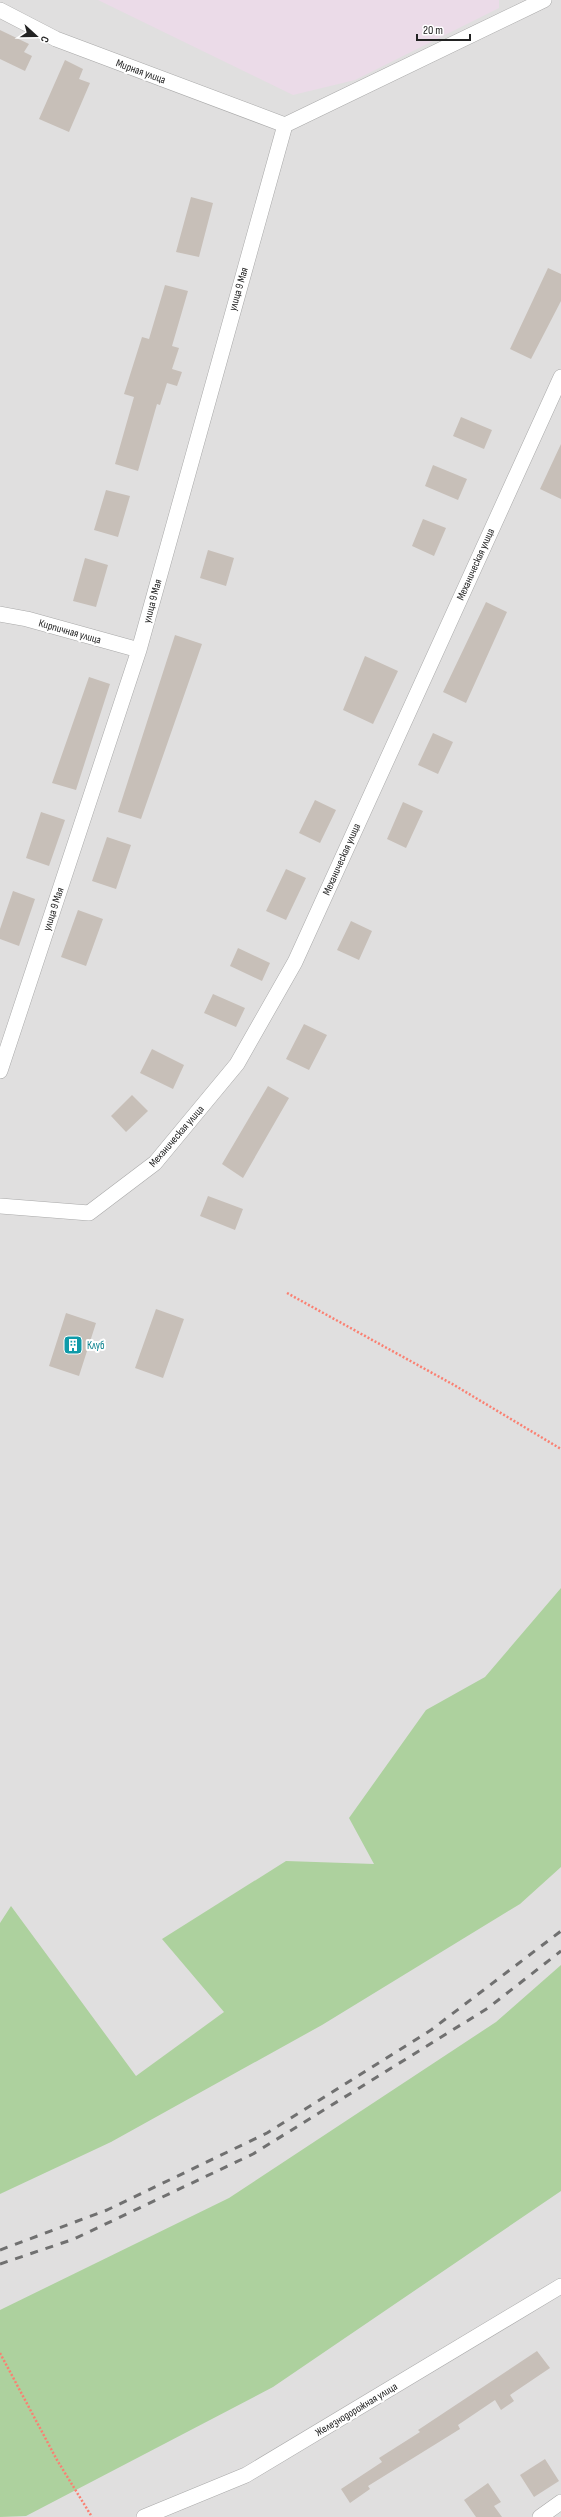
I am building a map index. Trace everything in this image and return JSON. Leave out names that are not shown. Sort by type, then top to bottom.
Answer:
[{"type":"street","points":[[285,125],[544,0]]},
{"type":"street","name":"Мирная улица","points":[[0,10],[56,39],[285,125]]},
{"type":"street","name":"улица 9 Мая","points":[[0,1071],[139,650],[285,125]]},
{"type":"street","name":"Механическая улица","points":[[0,1206],[89,1213],[155,1163],[237,1064],[295,962],[561,377]]},
{"type":"street","name":"Кирпичная улица","points":[[0,614],[27,619],[139,650]]},
{"type":"street","name":"Железнодорожная улица","points":[[144,2517],[246,2475],[561,2286]]},
{"type":"street","points":[[540,2517],[561,2502]]},
{"type":"path","points":[[287,1293],[454,1385],[561,1449]]},
{"type":"path","points":[[0,2353],[57,2460],[92,2517]]},
{"type":"shaded area","points":[[0,0],[561,0],[561,2517],[0,2517]]},
{"type":"shaded area","points":[[98,0],[499,0],[499,8],[355,80],[293,95]]},
{"type":"green space","points":[[561,1588],[561,1867],[520,1904],[322,2025],[111,2142],[0,2194],[0,1923],[11,1906],[136,2076],[224,2012],[162,1939],[286,1861],[374,1864],[349,1818],[426,1710],[485,1677]]},
{"type":"green space","points":[[561,1965],[561,2191],[273,2387],[26,2516],[0,2517],[0,2310],[229,2198],[496,2022]]},
{"type":"building","points":[[0,30],[29,44],[24,52],[32,56],[25,71],[0,59]]},
{"type":"building","points":[[65,60],[83,69],[79,79],[90,83],[69,132],[39,119]]},
{"type":"building","points":[[191,197],[213,203],[199,257],[176,252]]},
{"type":"building","points":[[548,268],[561,274],[561,301],[531,359],[510,349]]},
{"type":"building","points":[[165,285],[188,291],[172,346],[179,348],[172,369],[182,372],[177,386],[167,383],[160,405],[157,404],[138,471],[115,464],[134,397],[124,394],[142,337],[149,339]]},
{"type":"building","points":[[461,417],[492,430],[484,449],[453,436]]},
{"type":"building","points":[[561,444],[561,499],[540,489]]},
{"type":"building","points":[[433,465],[467,479],[458,500],[425,486]]},
{"type":"building","points":[[106,490],[130,496],[118,537],[94,530]]},
{"type":"building","points":[[423,519],[446,528],[434,556],[412,546]]},
{"type":"building","points":[[208,550],[234,558],[226,586],[200,578]]},
{"type":"building","points":[[85,558],[108,565],[96,607],[73,601]]},
{"type":"building","points":[[486,602],[507,612],[466,703],[443,692]]},
{"type":"building","points":[[175,635],[202,644],[141,819],[118,812]]},
{"type":"building","points":[[365,656],[398,671],[373,724],[343,710]]},
{"type":"building","points":[[89,677],[110,684],[76,790],[52,783]]},
{"type":"building","points":[[433,733],[453,742],[438,774],[418,765]]},
{"type":"building","points":[[315,800],[336,810],[320,843],[299,833]]},
{"type":"building","points":[[403,802],[423,811],[406,848],[387,839]]},
{"type":"building","points":[[41,812],[65,820],[49,866],[26,858]]},
{"type":"building","points":[[107,837],[131,845],[116,889],[92,881]]},
{"type":"building","points":[[286,869],[306,878],[286,920],[266,911]]},
{"type":"building","points":[[13,891],[35,899],[19,946],[0,939],[0,929]]},
{"type":"building","points":[[78,910],[103,919],[86,966],[61,957]]},
{"type":"building","points":[[351,921],[372,931],[359,960],[337,950]]},
{"type":"building","points":[[238,948],[270,963],[262,981],[230,966]]},
{"type":"building","points":[[213,994],[245,1008],[236,1027],[204,1013]]},
{"type":"building","points":[[304,1024],[327,1035],[309,1070],[286,1059]]},
{"type":"building","points":[[152,1049],[184,1065],[173,1089],[140,1073]]},
{"type":"building","points":[[268,1086],[289,1098],[243,1178],[222,1164]]},
{"type":"building","points":[[132,1095],[148,1111],[126,1132],[111,1116]]},
{"type":"building","points":[[208,1196],[243,1209],[235,1230],[200,1216]]},
{"type":"building","points":[[156,1309],[184,1319],[163,1378],[135,1368]]},
{"type":"building","name":"Клуб","points":[[66,1313],[96,1323],[79,1376],[49,1366]]},
{"type":"building","points":[[537,2351],[550,2368],[510,2395],[514,2401],[501,2410],[495,2400],[458,2425],[460,2429],[368,2486],[370,2489],[350,2503],[341,2489],[382,2462],[379,2458],[420,2432],[418,2430]]},
{"type":"building","points":[[545,2459],[559,2481],[534,2497],[520,2475]]},
{"type":"building","points":[[488,2483],[501,2502],[494,2506],[502,2517],[476,2517],[464,2500]]},
{"type":"railway","points":[[0,2250],[107,2210],[267,2133],[431,2030],[561,1931]]},
{"type":"railway","points":[[0,2264],[74,2239],[253,2154],[488,2008],[561,1951]]},
{"type":"place","name":"Клуб","points":[[73,1345]]}]
